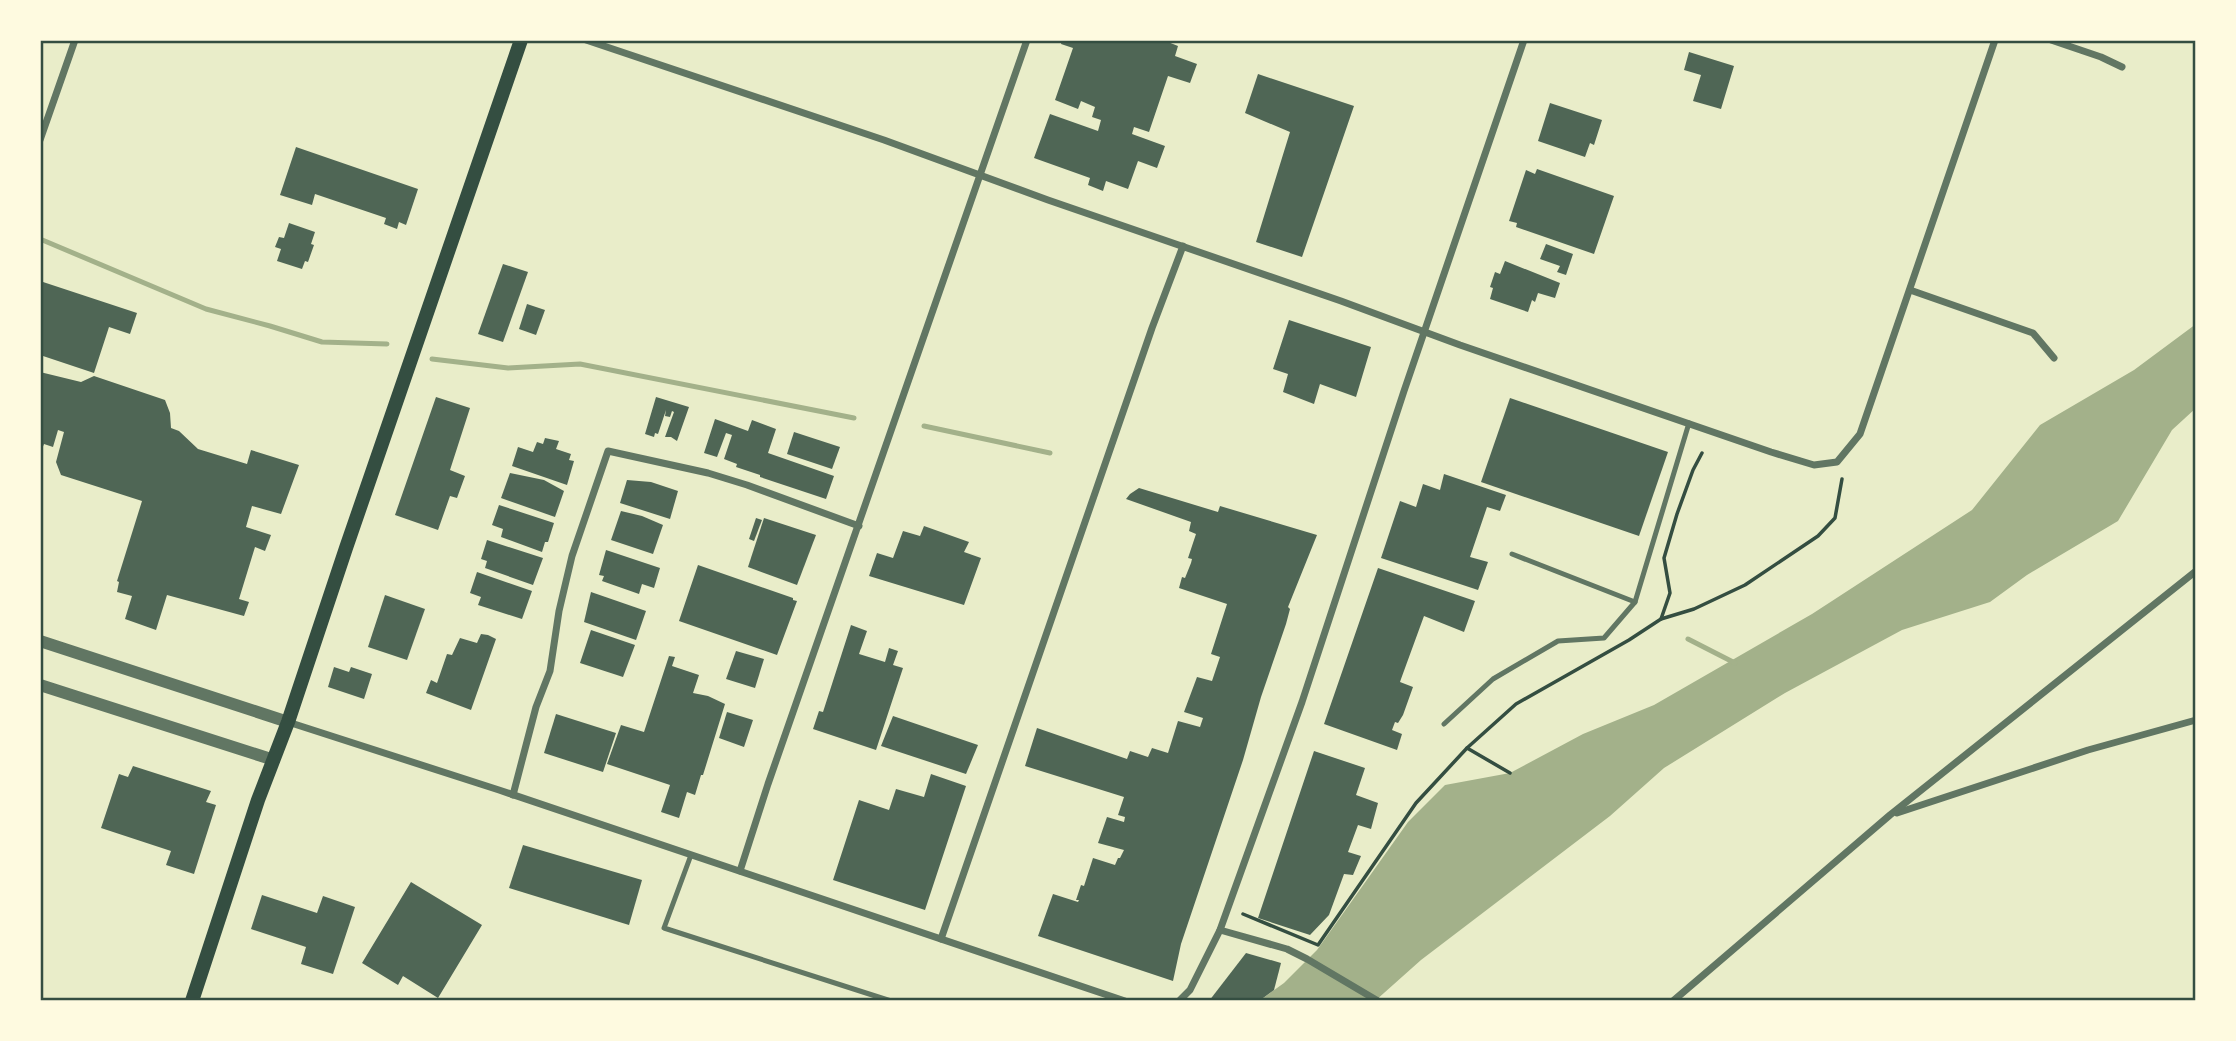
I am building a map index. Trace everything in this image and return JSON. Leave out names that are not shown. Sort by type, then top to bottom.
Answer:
[{"type":"main road","points":[[192,1001],[258,800],[288,722],[521,40]]},
{"type":"street","points":[[40,141],[75,40]]},
{"type":"street","points":[[586,40],[981,174],[1425,332],[1814,465],[1837,462],[1860,433],[1995,40]]},
{"type":"street","points":[[740,871],[1027,40]]},
{"type":"street","points":[[1179,1001],[1190,990],[1220,930],[1301,702],[1524,40]]},
{"type":"street","points":[[2051,40],[2122,67]]},
{"type":"street","points":[[941,939],[1143,353],[1183,246]]},
{"type":"street","points":[[1910,290],[2033,333],[2054,358]]},
{"type":"street","points":[[513,795],[536,707],[550,671],[559,611],[572,556],[608,451],[708,473],[859,526]]},
{"type":"street","points":[[1673,1001],[1890,815],[2196,571]]},
{"type":"street","points":[[40,640],[513,795],[1125,1001]]},
{"type":"street","points":[[40,685],[274,760]]},
{"type":"street","points":[[1890,815],[2075,754],[2196,720]]},
{"type":"street","points":[[1220,930],[1264,942],[1307,959],[1378,1001]]},
{"type":"lane","points":[[1444,724],[1493,679],[1558,641],[1604,638],[1634,602],[1689,423]]},
{"type":"lane","points":[[1512,554],[1634,602]]},
{"type":"lane","points":[[691,855],[664,928],[891,1001]]},
{"type":"path","points":[[1661,619],[1694,609],[1745,585],[1818,536],[1835,518],[1842,479]]},
{"type":"path","points":[[1243,914],[1318,945],[1416,803],[1467,748],[1510,773]]},
{"type":"shaded area","points":[[2196,324],[2196,408],[2172,430],[2118,521],[2027,575],[1990,602],[1902,630],[1785,693],[1664,768],[1610,816],[1421,960],[1375,1001],[1259,1001],[1284,983],[1317,950],[1408,822],[1445,785],[1510,773],[1583,734],[1654,705],[1812,614],[1972,510],[2040,425],[2134,370]]},
{"type":"building","points":[[1062,40],[1163,40],[1178,46],[1175,56],[1197,64],[1190,83],[1168,76],[1149,132],[1134,127],[1132,134],[1165,146],[1157,168],[1138,161],[1128,189],[1106,181],[1103,191],[1088,185],[1090,178],[1034,158],[1050,114],[1098,131],[1101,120],[1092,117],[1095,107],[1081,101],[1078,109],[1055,100],[1073,48],[1061,44]]},
{"type":"building","points":[[1689,52],[1734,66],[1721,109],[1693,101],[1701,75],[1684,70]]},
{"type":"building","points":[[1258,74],[1354,106],[1302,257],[1256,242],[1290,132],[1245,113]]},
{"type":"building","points":[[1550,103],[1602,120],[1594,145],[1590,143],[1585,157],[1538,141]]},
{"type":"building","points":[[296,147],[418,189],[406,225],[399,222],[397,229],[384,224],[386,218],[315,194],[312,205],[280,195]]},
{"type":"building","points":[[1537,169],[1614,196],[1594,254],[1516,227],[1517,223],[1509,221],[1526,170],[1535,174]]},
{"type":"building","points":[[289,223],[315,232],[311,244],[314,245],[308,262],[305,261],[302,269],[277,261],[281,249],[275,247],[279,237],[284,238]]},
{"type":"building","points":[[1546,244],[1573,254],[1566,275],[1557,272],[1560,266],[1540,259]]},
{"type":"building","points":[[1505,261],[1560,283],[1555,298],[1538,293],[1528,312],[1490,299],[1493,288],[1490,287],[1495,272],[1500,274]]},
{"type":"building","points":[[503,264],[528,272],[503,342],[478,334]]},
{"type":"building","points":[[40,281],[137,313],[130,334],[109,327],[94,373],[40,355]]},
{"type":"building","points":[[527,304],[545,310],[536,335],[519,329]]},
{"type":"building","points":[[1289,320],[1371,347],[1356,397],[1320,384],[1314,404],[1283,392],[1288,374],[1273,369]]},
{"type":"building","points":[[40,372],[81,382],[94,376],[165,400],[170,413],[171,428],[179,431],[198,449],[247,464],[251,450],[299,465],[281,514],[252,506],[246,527],[271,535],[265,551],[255,547],[239,599],[249,602],[244,616],[167,595],[156,630],[125,619],[132,596],[117,592],[117,581],[142,501],[61,475],[56,462],[64,432],[58,430],[53,447],[44,444],[40,454]]},
{"type":"building","points":[[436,397],[470,408],[450,470],[465,476],[457,498],[450,496],[438,530],[395,515]]},
{"type":"building","points":[[656,397],[689,407],[677,441],[665,437],[674,412],[672,411],[670,417],[665,416],[666,410],[658,434],[655,433],[654,437],[645,434]]},
{"type":"building","points":[[1510,398],[1668,452],[1639,536],[1481,482]]},
{"type":"building","points":[[715,419],[748,431],[752,420],[776,429],[768,453],[834,476],[826,499],[760,477],[724,459],[732,435],[726,433],[717,457],[704,453]]},
{"type":"building","points":[[794,432],[840,447],[832,469],[787,454]]},
{"type":"building","points":[[545,438],[559,441],[556,449],[571,454],[569,460],[574,461],[567,485],[512,466],[518,447],[533,452],[537,442],[543,444]]},
{"type":"building","points":[[510,473],[544,480],[564,491],[555,517],[501,498]]},
{"type":"building","points":[[1444,474],[1506,495],[1500,511],[1487,507],[1470,557],[1488,562],[1478,590],[1381,558],[1400,501],[1416,507],[1423,484],[1440,490]]},
{"type":"building","points":[[627,480],[651,482],[678,491],[670,519],[620,503]]},
{"type":"building","points":[[1139,488],[1218,512],[1220,506],[1317,535],[1288,607],[1290,609],[1286,624],[1243,760],[1181,944],[1173,981],[1038,936],[1053,894],[1078,902],[1079,900],[1076,900],[1081,885],[1084,886],[1093,858],[1115,865],[1120,858],[1124,850],[1098,843],[1107,817],[1124,822],[1125,817],[1118,815],[1124,797],[1025,766],[1037,728],[1127,759],[1130,751],[1148,757],[1152,748],[1168,753],[1178,721],[1200,727],[1203,718],[1184,712],[1197,677],[1212,681],[1220,657],[1211,654],[1227,604],[1179,588],[1191,563],[1192,559],[1188,558],[1196,534],[1189,531],[1191,522],[1126,499]]},
{"type":"building","points":[[499,505],[554,523],[542,552],[501,537],[503,529],[492,525]]},
{"type":"building","points":[[621,511],[663,525],[653,554],[611,540]]},
{"type":"building","points":[[756,518],[762,520],[754,541],[749,539]]},
{"type":"building","points":[[764,518],[816,535],[797,585],[748,567]]},
{"type":"building","points":[[924,526],[969,542],[964,552],[981,558],[964,605],[869,576],[877,553],[893,558],[903,531],[920,536]]},
{"type":"building","points":[[487,540],[543,558],[533,585],[485,568],[487,561],[481,559]]},
{"type":"building","points":[[606,550],[660,568],[654,588],[642,584],[639,594],[602,581],[604,576],[599,575]]},
{"type":"building","points":[[698,565],[797,601],[777,655],[679,621]]},
{"type":"building","points":[[1378,568],[1475,601],[1464,632],[1424,616],[1400,682],[1413,687],[1403,715],[1398,723],[1395,722],[1392,730],[1402,734],[1397,750],[1324,724]]},
{"type":"building","points":[[477,572],[532,591],[522,619],[478,605],[481,597],[470,593]]},
{"type":"building","points":[[591,592],[646,611],[636,640],[584,622]]},
{"type":"building","points":[[385,595],[425,609],[407,660],[368,647]]},
{"type":"building","points":[[851,625],[867,631],[859,654],[885,662],[889,648],[898,651],[893,665],[903,668],[876,750],[813,729],[819,711],[823,712]]},
{"type":"building","points":[[591,630],[635,645],[623,677],[580,663]]},
{"type":"building","points":[[481,634],[496,639],[471,710],[426,693],[431,680],[437,683],[447,654],[452,655],[460,638],[477,643]]},
{"type":"building","points":[[736,651],[764,659],[755,688],[726,679]]},
{"type":"building","points":[[669,656],[675,657],[672,666],[699,675],[693,693],[725,704],[695,795],[687,792],[679,818],[661,812],[670,785],[607,764],[621,725],[644,732]]},
{"type":"building","points":[[334,667],[349,672],[351,667],[372,674],[364,699],[328,687]]},
{"type":"building","points":[[727,712],[753,720],[744,747],[719,738]]},
{"type":"building","points":[[556,714],[616,733],[603,772],[544,753]]},
{"type":"building","points":[[893,716],[978,745],[966,774],[881,746]]},
{"type":"building","points":[[1314,751],[1365,768],[1356,795],[1378,803],[1371,829],[1358,825],[1348,852],[1361,856],[1353,875],[1344,874],[1329,915],[1310,935],[1258,918]]},
{"type":"building","points":[[133,766],[211,791],[206,802],[216,805],[194,874],[166,865],[171,851],[101,828],[119,774],[128,777]]},
{"type":"building","points":[[931,774],[966,786],[925,910],[833,880],[859,800],[889,810],[896,789],[924,797]]},
{"type":"building","points":[[523,845],[642,880],[629,925],[509,888]]},
{"type":"building","points":[[411,882],[482,925],[438,998],[403,976],[398,985],[362,963]]},
{"type":"building","points":[[262,895],[317,913],[323,896],[355,907],[333,974],[301,964],[306,947],[251,929]]},
{"type":"building","points":[[1246,953],[1281,963],[1274,990],[1259,1001],[1209,1001]]},
{"type":"waterway","points":[[40,239],[206,309],[322,342],[387,344]]},
{"type":"waterway","points":[[432,359],[508,368],[580,364],[854,418]]},
{"type":"waterway","points":[[924,426],[1050,453]]},
{"type":"waterway","points":[[1688,639],[1735,663]]}]
